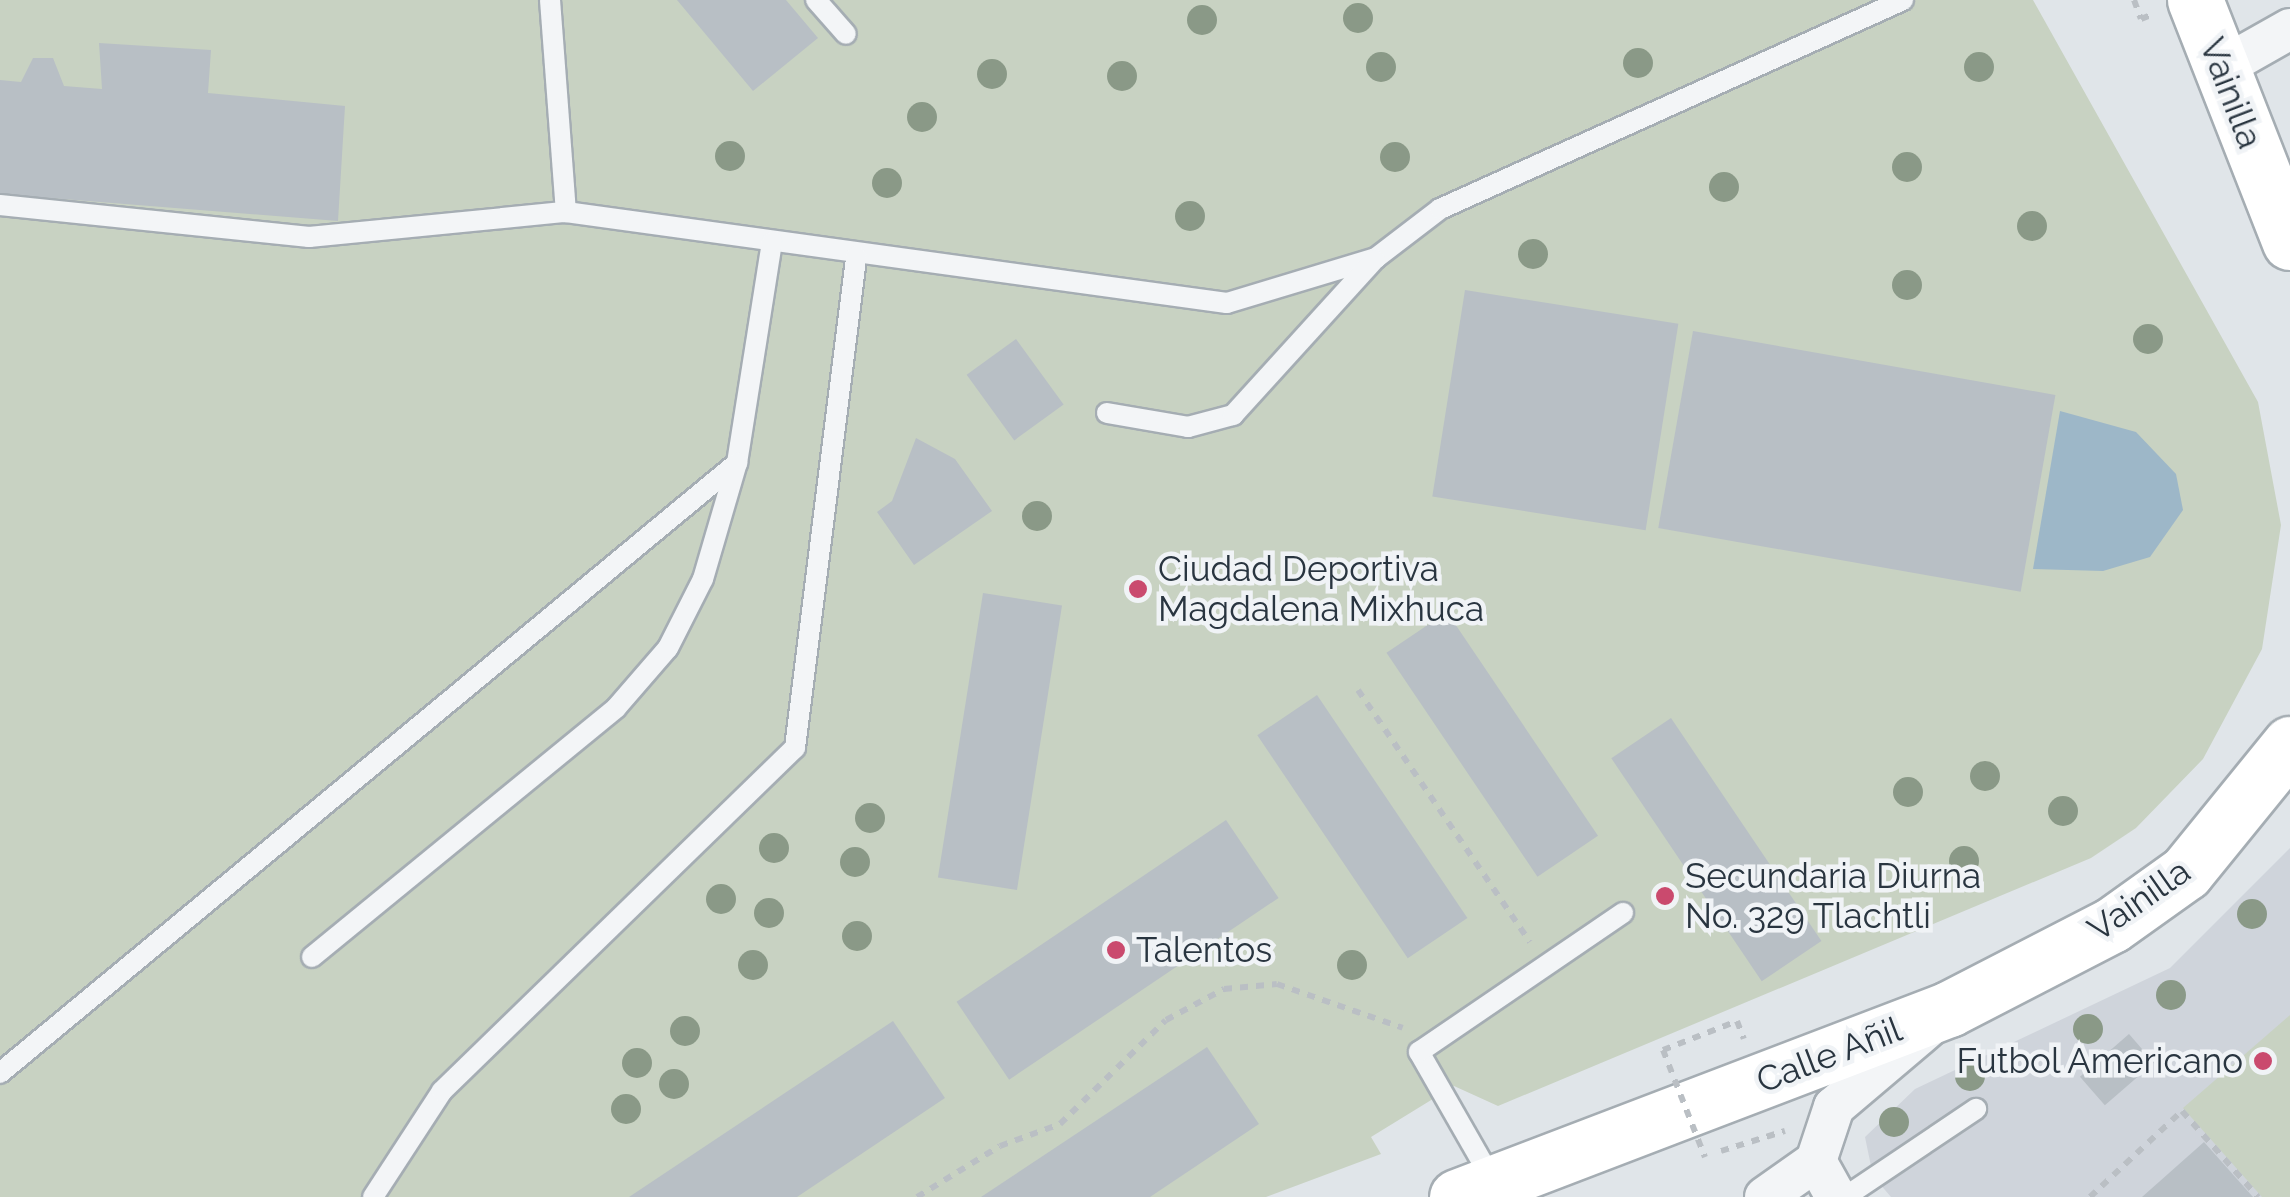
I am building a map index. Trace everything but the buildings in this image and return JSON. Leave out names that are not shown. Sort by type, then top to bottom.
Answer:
[{"type":"main road","name":"Vainilla","points":[[2195,0],[2290,242]]},
{"type":"main road","name":"Vainilla","points":[[1949,1009],[2112,925],[2186,872],[2290,744]]},
{"type":"main road","name":"Calle Añil","points":[[1476,1190],[1949,1009]]},
{"type":"street","points":[[2221,68],[2290,29]]},
{"type":"street","name":"Calle Añil","points":[[1816,1161],[1834,1107],[1949,1009]]},
{"type":"street","points":[[1765,1197],[1816,1161],[1836,1197]]},
{"type":"lane","points":[[550,0],[566,212]]},
{"type":"lane","points":[[816,0],[846,34]]},
{"type":"lane","points":[[1107,412],[1188,428],[1233,415],[1376,258],[1440,209],[1903,0]]},
{"type":"lane","points":[[0,205],[309,236],[566,212],[856,257],[1227,303],[1376,258]]},
{"type":"lane","points":[[312,957],[616,708],[655,663],[704,579],[737,463],[772,242]]},
{"type":"lane","points":[[374,1197],[442,1091],[795,748],[856,257]]},
{"type":"lane","points":[[0,1073],[737,463]]},
{"type":"lane","points":[[1476,1190],[1420,1067],[1430,1038],[1623,913]]},
{"type":"lane","points":[[1845,1197],[1976,1109]]},
{"type":"path","points":[[2134,0],[2142,18]]},
{"type":"path","points":[[1358,690],[1545,964]]},
{"type":"path","points":[[917,1197],[1000,1146],[1060,1124],[1166,1020],[1224,989],[1276,984],[1430,1038]]},
{"type":"path","points":[[1737,1021],[1663,1050],[1706,1156],[1778,1130]]},
{"type":"path","points":[[2090,1197],[2182,1111],[2258,1197]]},
{"type":"shaded area","points":[[2290,848],[2290,1197],[1891,1197],[1873,1176],[1865,1137],[1915,1089],[2170,968]]},
{"type":"green space","name":"Ciudad Deportiva Magdalena Mixhuca","points":[[0,0],[2033,0],[2258,402],[2281,525],[2262,649],[2203,759],[2136,828],[2091,858],[1498,1106],[1454,1086],[1371,1137],[1381,1154],[1266,1197],[0,1197]]},
{"type":"green space","name":"Futbol Americano","points":[[2290,1015],[2290,1197],[2262,1197],[2183,1108]]},
{"type":"water","points":[[2060,411],[2136,432],[2176,474],[2183,510],[2150,557],[2103,571],[2033,569]]},
{"type":"place","name":"Ciudad Deportiva Magdalena Mixhuca","points":[[1138,589]]},
{"type":"place","name":"Secundaria Diurna No. 329 Tlachtli","points":[[1665,896]]},
{"type":"place","name":"Talentos","points":[[1116,950]]},
{"type":"place","name":"Futbol Americano","points":[[2263,1061]]}]
